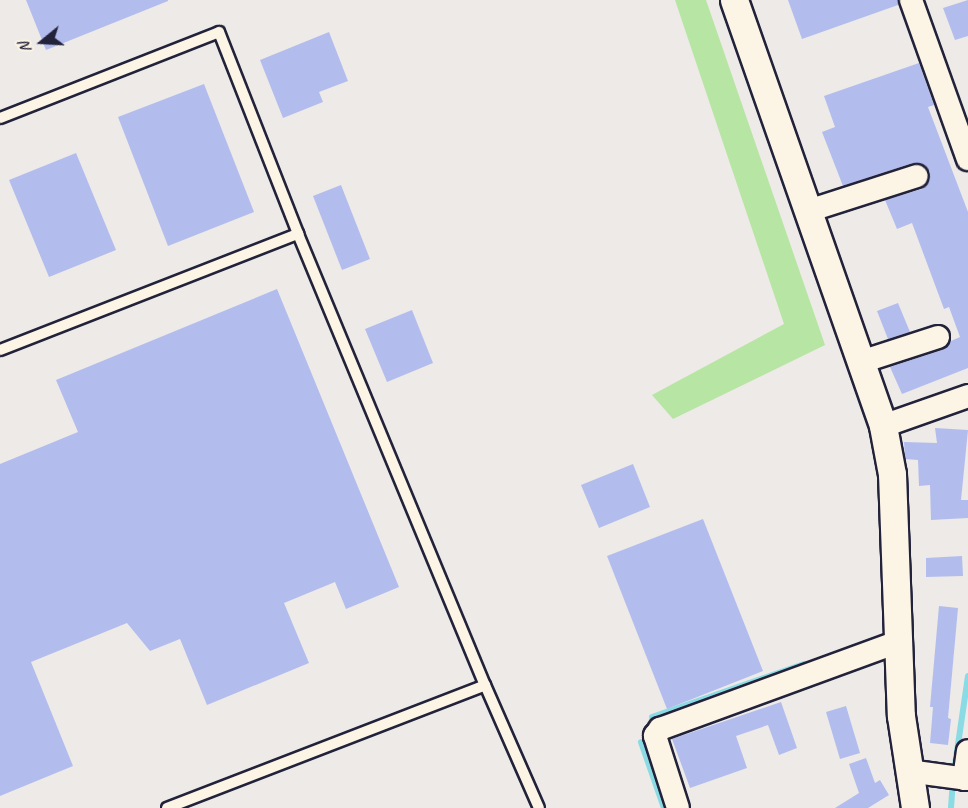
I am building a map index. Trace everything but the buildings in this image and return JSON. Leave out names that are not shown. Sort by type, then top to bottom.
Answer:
[{"type":"street","points":[[734,0],[883,426],[892,474],[901,716],[915,808]]},
{"type":"street","points":[[911,0],[968,159]]},
{"type":"street","points":[[808,211],[917,176]]},
{"type":"street","points":[[861,362],[938,337]]},
{"type":"street","points":[[883,426],[968,396]]},
{"type":"street","points":[[678,808],[655,736],[660,729],[898,642]]},
{"type":"street","points":[[908,771],[960,778],[968,751]]},
{"type":"lane","points":[[0,117],[219,32],[298,234],[485,686],[539,808]]},
{"type":"lane","points":[[0,350],[298,234]]},
{"type":"lane","points":[[167,808],[485,686]]},
{"type":"green space","points":[[675,0],[706,0],[825,345],[673,419],[652,395],[784,324]]},
{"type":"waterway","points":[[652,717],[804,664]]},
{"type":"waterway","points":[[954,772],[968,676]]},
{"type":"waterway","points":[[641,742],[664,808]]},
{"type":"waterway","points":[[951,808],[953,782]]}]
